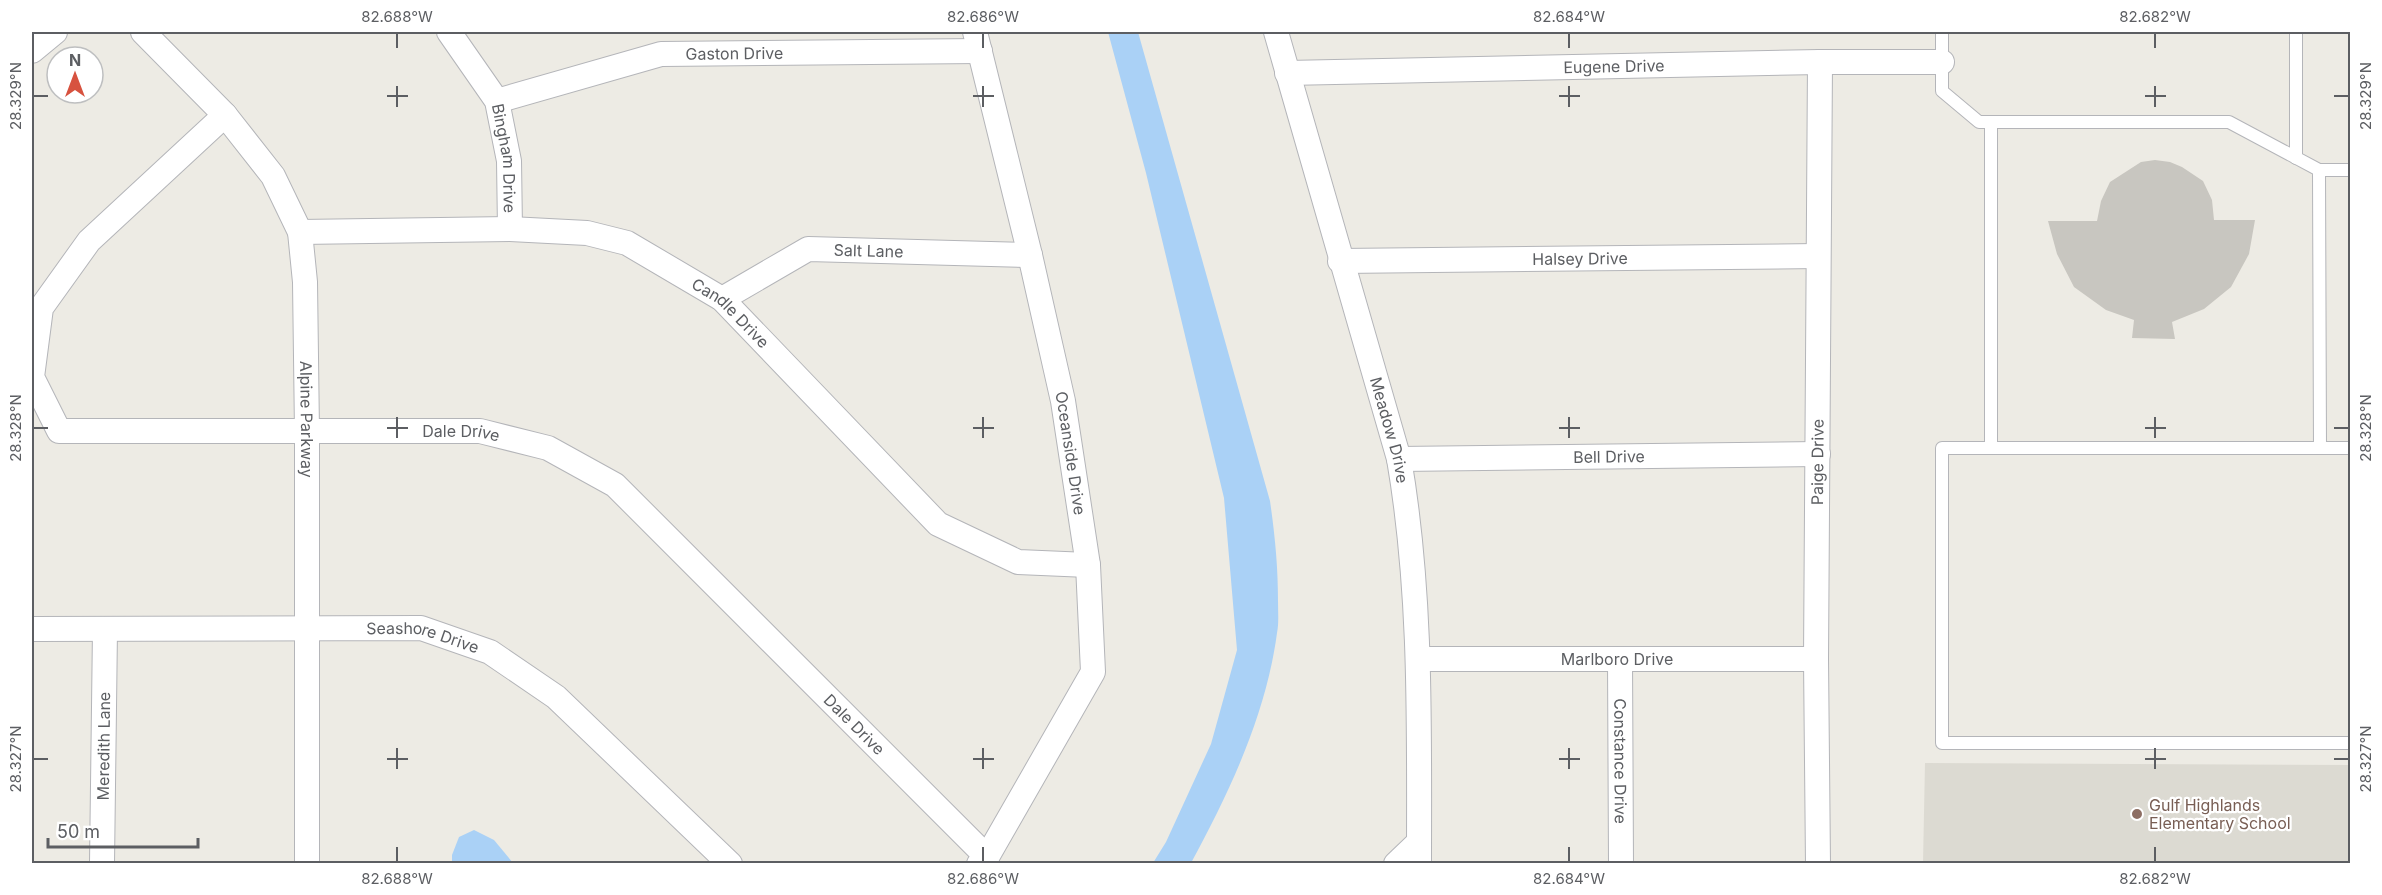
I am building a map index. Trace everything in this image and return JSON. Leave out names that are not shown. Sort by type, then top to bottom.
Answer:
[{"type":"street","points":[[32,51],[55,32]]},
{"type":"street","name":"Alpine Parkway","points":[[143,32],[225,115],[273,176],[300,232],[305,282],[307,432],[307,864]]},
{"type":"street","name":"Bingham Drive","points":[[449,32],[496,101],[509,161],[510,230]]},
{"type":"street","name":"Meadow Drive","points":[[1276,32],[1340,261],[1399,459],[1409,519],[1419,659],[1419,853],[1396,864]]},
{"type":"street","name":"Gaston Drive","points":[[496,101],[662,54],[978,41]]},
{"type":"street","name":"Oceanside Drive","points":[[978,41],[1063,401],[1088,565],[1093,672],[983,860]]},
{"type":"street","name":"Eugene Drive","points":[[1287,73],[1820,62],[1942,62]]},
{"type":"street","name":"Paige Drive","points":[[1818,864],[1816,659],[1820,62]]},
{"type":"street","name":"Dale Drive","points":[[225,115],[89,241],[41,308],[32,377],[59,431],[480,431],[548,448],[615,485],[983,860]]},
{"type":"street","name":"Candle Drive","points":[[300,232],[510,230],[587,233],[627,243],[722,299],[938,524],[1018,562],[1088,565]]},
{"type":"street","name":"Salt Lane","points":[[722,299],[808,249],[1030,255]]},
{"type":"street","name":"Halsey Drive","points":[[1340,261],[1818,256]]},
{"type":"street","name":"Bell Drive","points":[[1399,459],[1818,454]]},
{"type":"street","name":"Meredith Lane","points":[[102,864],[105,628]]},
{"type":"street","name":"Seashore Drive","points":[[32,629],[421,628],[490,652],[556,697],[730,864]]},
{"type":"street","name":"Marlboro Drive","points":[[1419,659],[1816,659]]},
{"type":"street","name":"Constance Drive","points":[[1620,659],[1621,864]]},
{"type":"lane","points":[[1942,32],[1942,91],[1979,122],[2229,122],[2319,170],[2350,170]]},
{"type":"lane","points":[[2296,32],[2296,158]]},
{"type":"lane","points":[[1991,122],[1991,448]]},
{"type":"lane","points":[[2319,170],[2320,448]]},
{"type":"lane","points":[[2350,448],[1942,448],[1942,743],[2350,743]]},
{"type":"shaded area","name":"Gulf Highlands Elementary School","points":[[1925,763],[2350,765],[2350,863],[1923,863]]},
{"type":"water","points":[[1108,32],[1138,32],[1270,501],[1275,539],[1278,625],[1272,663],[1244,752],[1191,863],[1153,863],[1166,842],[1211,744],[1237,650],[1224,498],[1146,173]]},
{"type":"water","points":[[474,830],[494,840],[513,863],[452,863],[452,855],[459,837]]},
{"type":"building","points":[[2155,160],[2170,162],[2182,167],[2203,181],[2212,200],[2214,220],[2255,220],[2249,254],[2231,287],[2204,309],[2172,322],[2175,339],[2132,338],[2134,320],[2106,310],[2074,287],[2057,254],[2048,221],[2097,221],[2101,201],[2110,182],[2141,162]]},
{"type":"place","name":"Gulf Highlands Elementary School","points":[[2137,814]]}]
